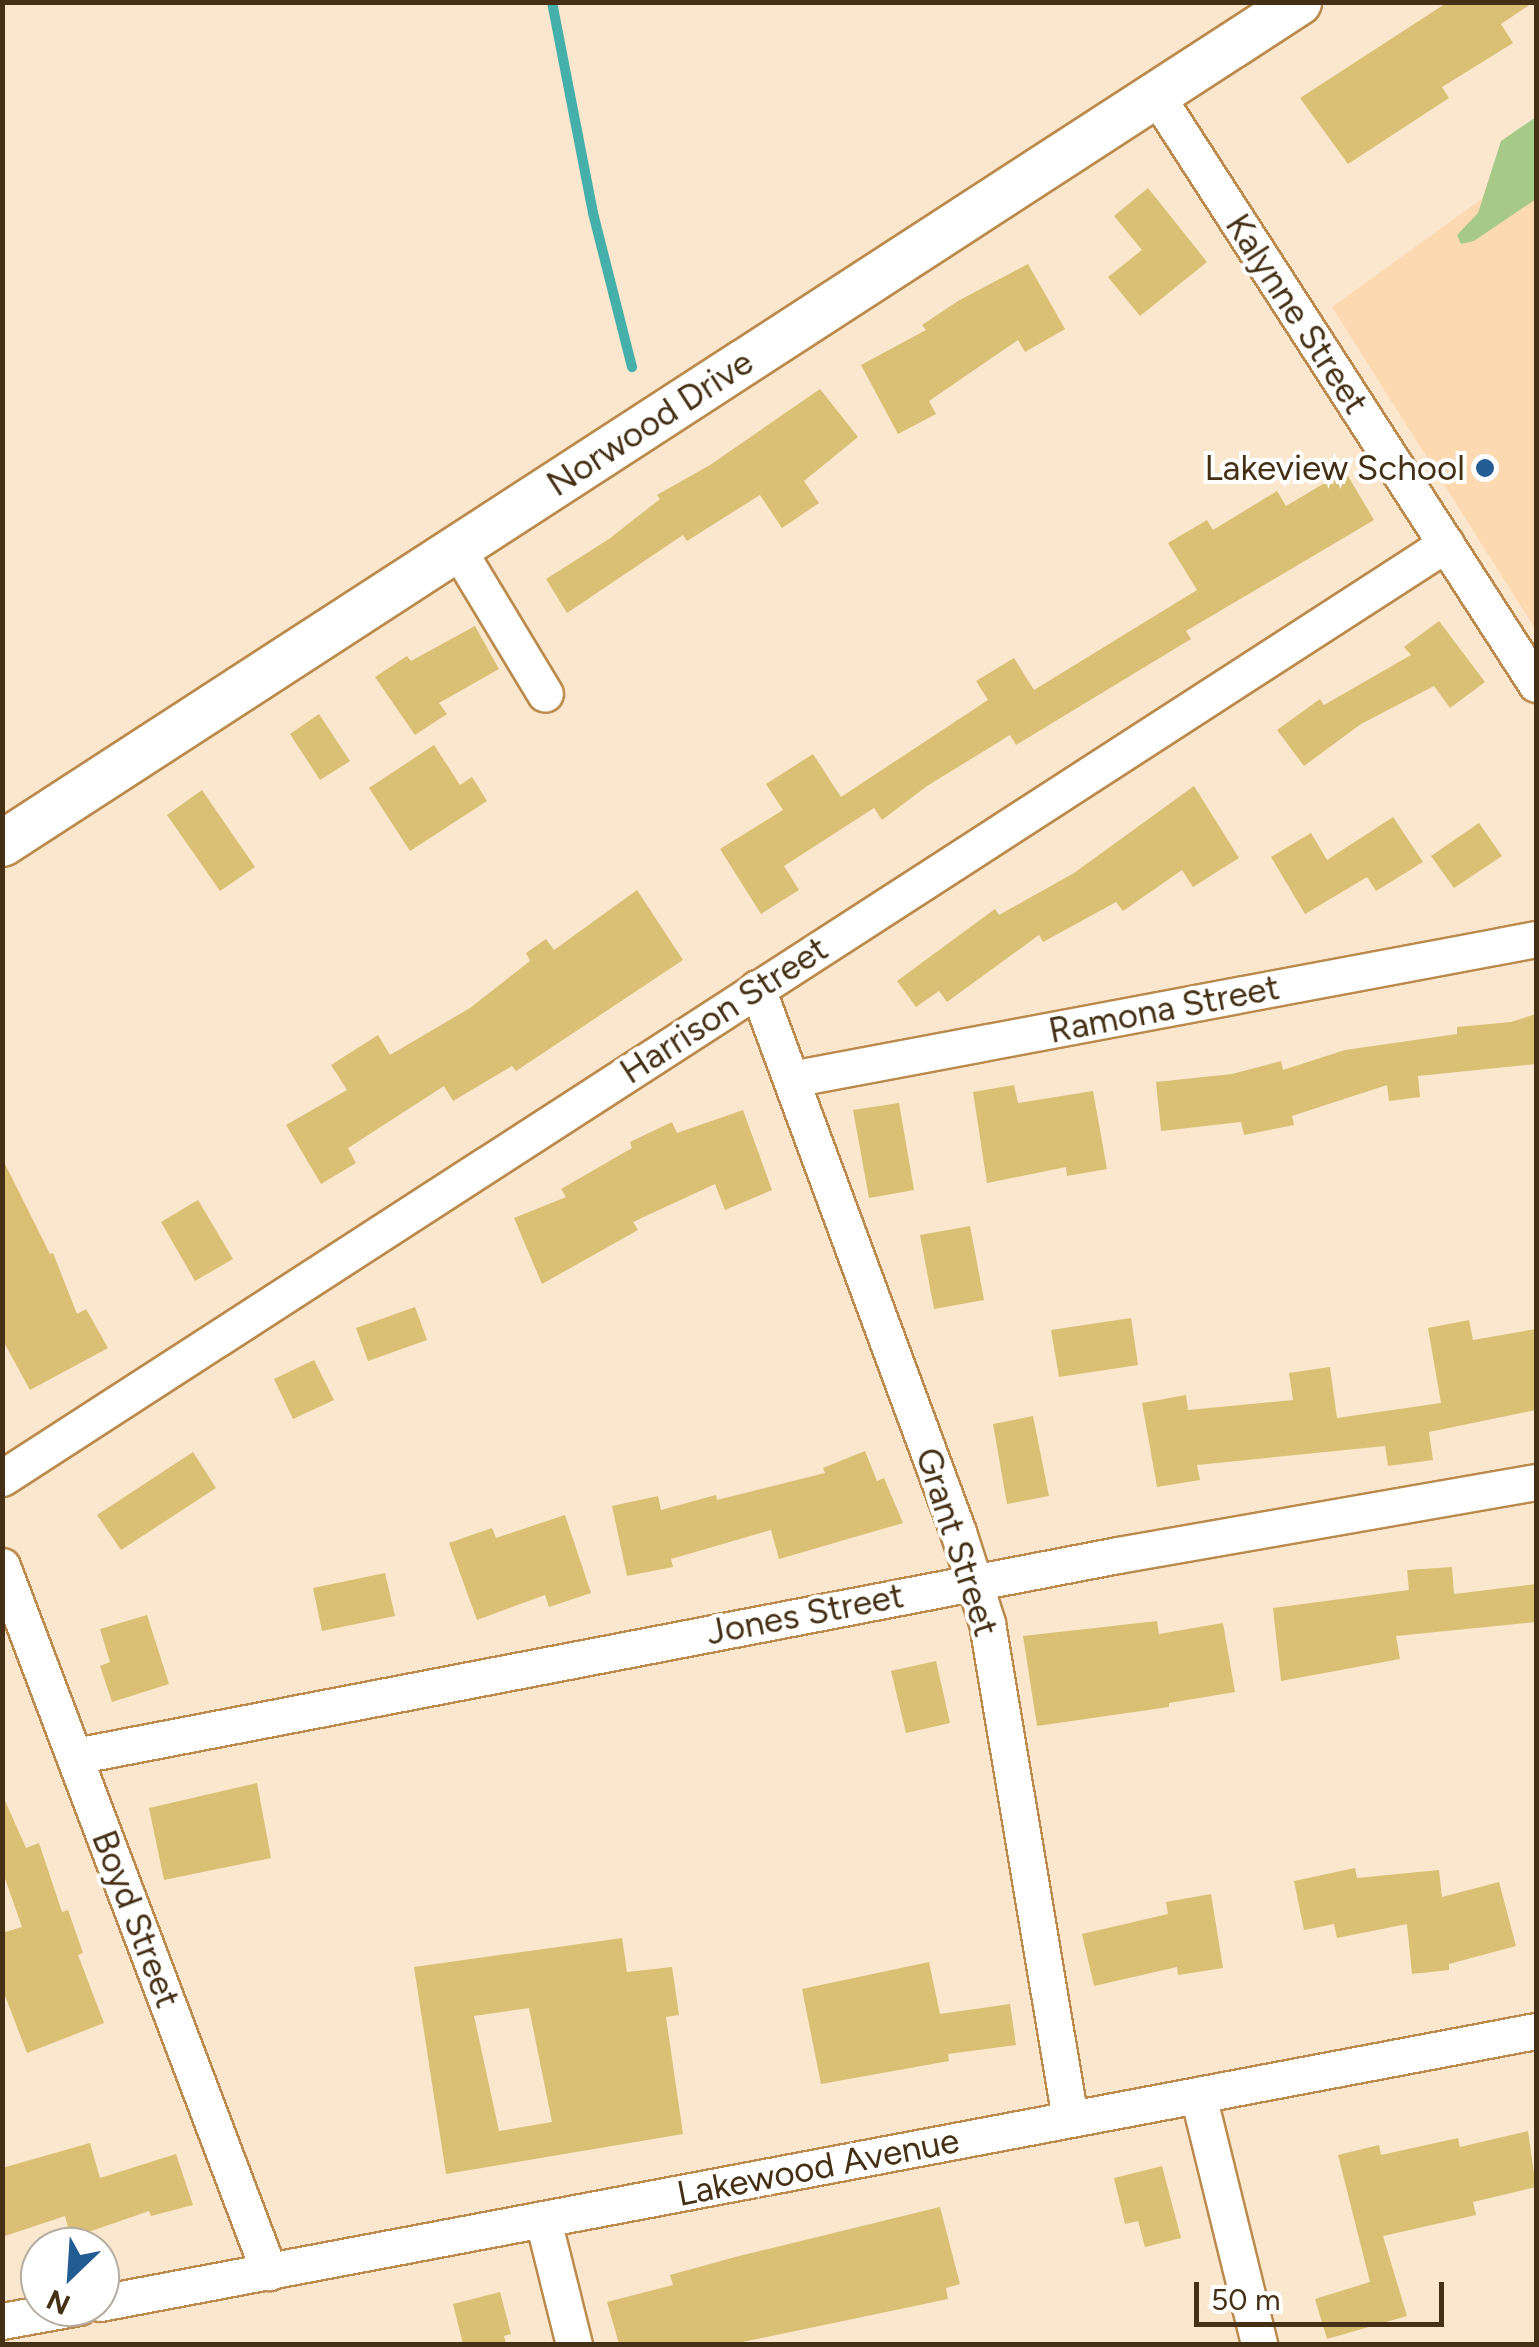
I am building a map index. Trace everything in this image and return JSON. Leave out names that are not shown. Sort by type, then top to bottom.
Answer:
[{"type":"street","name":"Norwood Drive","points":[[2,843],[1298,2]]},
{"type":"street","name":"Kalynne Street","points":[[1156,95],[1536,684]]},
{"type":"street","name":"Harrison Street","points":[[2,1478],[1446,544]]},
{"type":"street","points":[[457,548],[545,694]]},
{"type":"street","name":"Ramona Street","points":[[790,1079],[1536,938]]},
{"type":"street","name":"Grant Street","points":[[757,988],[987,1624],[1070,2120]]},
{"type":"street","name":"Jones Street","points":[[76,1756],[975,1582],[1536,1482]]},
{"type":"street","name":"Boyd Street","points":[[2,1566],[269,2272]]},
{"type":"street","name":"Lakewood Avenue","points":[[120,2299],[1536,2032]]},
{"type":"street","points":[[1198,2095],[1259,2344]]},
{"type":"street","points":[[542,2220],[574,2344]]},
{"type":"shaded area","name":"Lakeview School","points":[[1536,160],[1536,630],[1332,307]]},
{"type":"green space","points":[[1536,117],[1536,199],[1474,241],[1461,244],[1457,235],[1478,213],[1501,141]]},
{"type":"building","points":[[1448,2],[1534,2],[1501,24],[1513,43],[1442,87],[1449,98],[1348,164],[1300,98]]},
{"type":"building","points":[[1148,188],[1207,262],[1140,316],[1108,277],[1142,250],[1114,216]]},
{"type":"building","points":[[1028,264],[1065,329],[1025,352],[1018,340],[929,401],[936,414],[898,434],[861,365],[926,330],[922,325],[958,301]]},
{"type":"building","points":[[820,389],[858,437],[804,481],[819,503],[782,528],[760,495],[687,541],[683,535],[567,613],[546,579],[609,539],[660,499],[657,495],[710,465]]},
{"type":"building","points":[[1345,471],[1374,520],[1186,631],[1191,639],[1016,745],[1010,735],[927,786],[882,820],[874,808],[784,866],[799,890],[761,914],[720,849],[783,810],[766,784],[813,754],[841,797],[988,700],[976,681],[1014,658],[1034,690],[1197,590],[1168,543],[1207,520],[1213,530],[1277,491],[1286,506]]},
{"type":"building","points":[[1439,621],[1485,682],[1450,708],[1434,686],[1361,724],[1304,766],[1277,730],[1320,699],[1324,705],[1411,655],[1404,647]]},
{"type":"building","points":[[475,626],[499,669],[439,703],[447,714],[415,735],[375,677],[407,656],[411,661]]},
{"type":"building","points":[[319,714],[350,761],[320,780],[290,734]]},
{"type":"building","points":[[434,745],[460,785],[472,777],[487,801],[410,851],[369,788]]},
{"type":"building","points":[[1194,786],[1239,858],[1193,887],[1182,870],[1123,911],[1116,902],[1043,942],[1039,935],[947,1002],[939,991],[916,1007],[897,981],[995,909],[999,915],[1074,873]]},
{"type":"building","points":[[202,790],[255,867],[220,891],[167,815]]},
{"type":"building","points":[[1393,817],[1423,862],[1376,891],[1367,877],[1305,914],[1271,857],[1311,833],[1327,860]]},
{"type":"building","points":[[1479,823],[1502,856],[1454,888],[1431,856]]},
{"type":"building","points":[[637,890],[683,960],[516,1071],[512,1066],[453,1101],[444,1086],[348,1148],[356,1163],[321,1184],[286,1125],[347,1090],[331,1065],[378,1035],[390,1055],[470,1008],[530,961],[526,953],[546,939],[554,950]]},
{"type":"building","points":[[1536,1014],[1536,1064],[1418,1076],[1420,1097],[1389,1101],[1387,1085],[1292,1116],[1294,1125],[1244,1135],[1241,1122],[1161,1131],[1156,1082],[1232,1074],[1281,1061],[1283,1070],[1345,1050],[1457,1034],[1457,1027],[1511,1022]]},
{"type":"building","points":[[1014,1085],[1018,1103],[1093,1091],[1107,1169],[1067,1176],[1066,1167],[987,1183],[973,1092]]},
{"type":"building","points":[[899,1103],[914,1190],[869,1198],[853,1110]]},
{"type":"building","points":[[743,1110],[772,1190],[725,1210],[715,1184],[633,1222],[638,1230],[542,1284],[514,1218],[566,1197],[561,1189],[632,1148],[630,1142],[672,1122],[677,1133]]},
{"type":"building","points":[[2,1158],[50,1254],[53,1253],[77,1314],[86,1309],[108,1348],[30,1390],[2,1339]]},
{"type":"building","points":[[198,1200],[233,1259],[195,1281],[161,1222]]},
{"type":"building","points":[[970,1226],[984,1300],[934,1309],[920,1235]]},
{"type":"building","points":[[415,1307],[427,1340],[368,1361],[356,1328]]},
{"type":"building","points":[[1131,1318],[1138,1365],[1059,1377],[1051,1330]]},
{"type":"building","points":[[1469,1320],[1473,1340],[1536,1329],[1536,1410],[1429,1432],[1433,1460],[1388,1466],[1385,1446],[1197,1465],[1200,1480],[1157,1487],[1142,1403],[1186,1395],[1188,1410],[1293,1400],[1289,1373],[1330,1367],[1337,1418],[1441,1403],[1428,1328]]},
{"type":"building","points":[[314,1360],[334,1400],[293,1419],[274,1379]]},
{"type":"building","points":[[1033,1416],[1049,1496],[1007,1504],[993,1424]]},
{"type":"building","points":[[865,1451],[877,1481],[884,1478],[903,1523],[779,1559],[771,1530],[671,1559],[673,1567],[627,1576],[612,1506],[658,1496],[661,1510],[716,1495],[717,1500],[825,1473],[823,1468]]},
{"type":"building","points":[[193,1452],[216,1488],[121,1550],[97,1515]]},
{"type":"building","points":[[565,1515],[591,1593],[549,1607],[545,1595],[477,1620],[449,1543],[492,1528],[496,1538]]},
{"type":"building","points":[[1452,1567],[1454,1594],[1536,1584],[1536,1622],[1396,1636],[1400,1659],[1281,1681],[1273,1608],[1409,1590],[1407,1570]]},
{"type":"building","points":[[385,1573],[395,1616],[322,1631],[313,1588]]},
{"type":"building","points":[[147,1615],[169,1684],[112,1702],[100,1666],[110,1662],[100,1629]]},
{"type":"building","points":[[1157,1621],[1159,1634],[1223,1623],[1235,1692],[1169,1703],[1169,1707],[1037,1726],[1023,1636]]},
{"type":"building","points":[[936,1661],[950,1723],[906,1733],[891,1671]]},
{"type":"building","points":[[257,1783],[271,1858],[164,1880],[149,1808]]},
{"type":"building","points":[[2,1794],[26,1848],[39,1843],[62,1912],[68,1910],[83,1953],[78,1955],[104,2023],[27,2053],[2,1988],[2,1933],[22,1927],[2,1870]]},
{"type":"building","points":[[1355,1868],[1357,1878],[1439,1870],[1442,1897],[1499,1882],[1516,1946],[1449,1964],[1449,1970],[1412,1974],[1407,1924],[1337,1938],[1334,1924],[1304,1930],[1294,1881]]},
{"type":"building","points":[[1211,1894],[1223,1968],[1178,1975],[1177,1967],[1094,1986],[1082,1934],[1168,1914],[1166,1902]]},
{"type":"building","points":[[622,1938],[627,1972],[672,1967],[679,2015],[666,2017],[683,2134],[446,2174],[414,1967]],"holes":[[[529,2008],[552,2122],[499,2131],[474,2016]]]},
{"type":"building","points":[[929,1962],[940,2014],[1010,2004],[1016,2045],[948,2054],[949,2061],[821,2084],[802,1989]]},
{"type":"building","points":[[1528,2131],[1536,2187],[1473,2202],[1476,2215],[1383,2236],[1407,2316],[1327,2339],[1315,2299],[1370,2282],[1338,2155],[1379,2145],[1381,2155],[1458,2138],[1460,2147]]},
{"type":"building","points":[[90,2143],[100,2178],[176,2154],[193,2205],[151,2216],[149,2211],[103,2227],[68,2227],[65,2216],[20,2227],[20,2231],[2,2237],[2,2168]]},
{"type":"building","points":[[1162,2166],[1181,2238],[1145,2247],[1138,2221],[1125,2224],[1114,2178]]},
{"type":"building","points":[[940,2207],[960,2284],[946,2288],[948,2299],[733,2344],[619,2344],[607,2302],[673,2285],[670,2275]]},
{"type":"building","points":[[500,2292],[511,2334],[504,2336],[506,2344],[463,2344],[453,2304]]},
{"type":"waterway","points":[[552,2],[593,213],[632,367]]},
{"type":"place","name":"Lakeview School","points":[[1485,468]]}]
